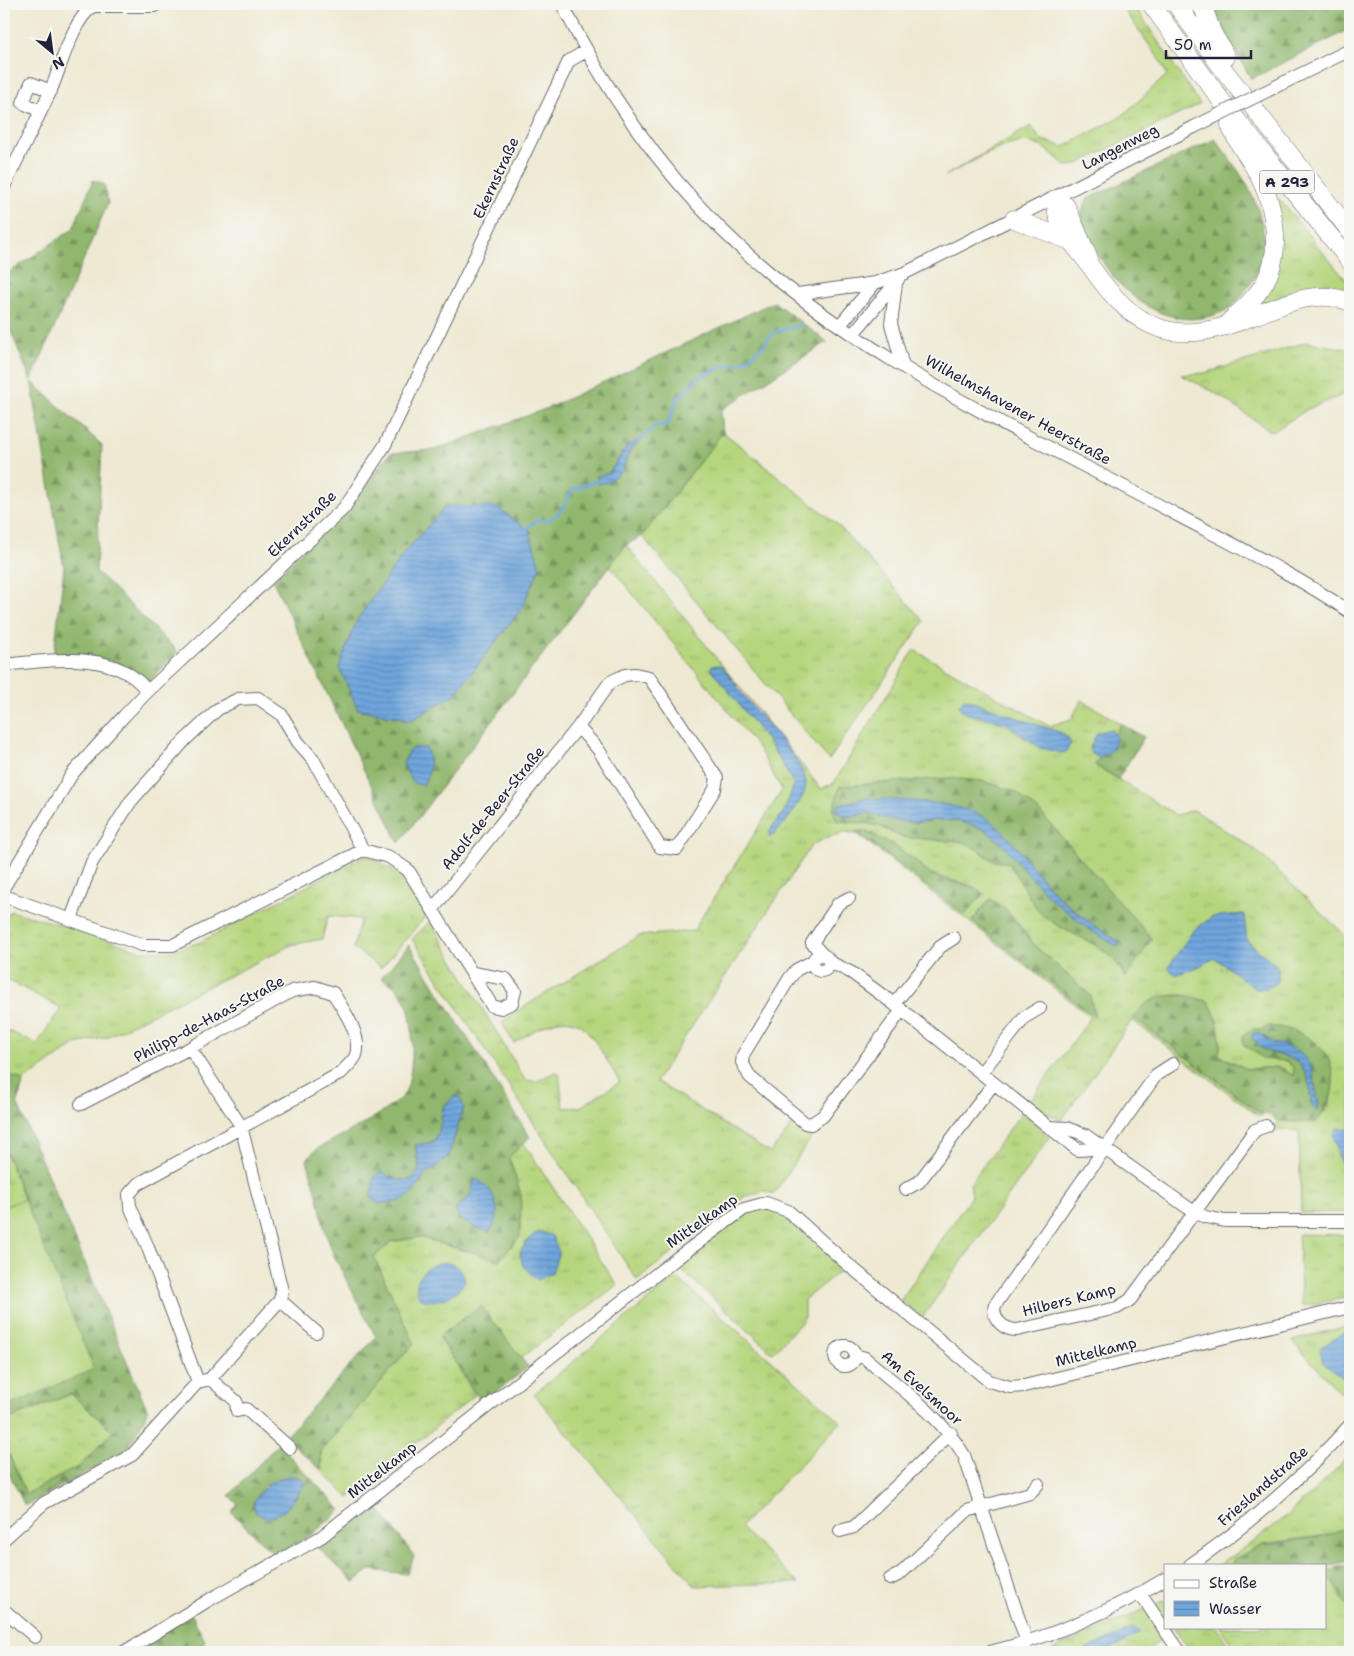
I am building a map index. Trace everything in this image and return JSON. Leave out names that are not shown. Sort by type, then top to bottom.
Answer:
[{"type":"highway","name":"A 293","points":[[1151,4],[1223,104],[1350,261]]},
{"type":"highway","name":"A 293","points":[[1176,4],[1220,65],[1350,231]]},
{"type":"highway","points":[[1202,4],[1212,32],[1221,49],[1251,91],[1255,109]]},
{"type":"highway","points":[[1223,104],[1231,129],[1258,173],[1270,202],[1275,247],[1268,277],[1260,291],[1224,325]]},
{"type":"highway","points":[[1056,199],[1066,206],[1091,267]]},
{"type":"highway","points":[[1056,199],[1055,212],[1068,240],[1119,304],[1141,320],[1155,327],[1176,332],[1200,332],[1300,299],[1332,298],[1350,302]]},
{"type":"highway","points":[[1014,219],[1068,240]]},
{"type":"street","name":"Wilhelmshavener Heerstraße","points":[[562,4],[586,51],[617,102],[684,189],[720,228],[798,294],[853,334],[968,405],[1238,548],[1350,612]]},
{"type":"street","points":[[4,187],[51,91],[74,33],[87,11],[93,6],[155,5]]},
{"type":"street","name":"Langenweg","points":[[798,294],[875,284],[905,273],[1350,50]]},
{"type":"street","name":"Ekernstraße","points":[[4,887],[72,774],[148,690],[344,508],[365,478],[385,445],[450,313],[569,61],[586,51]]},
{"type":"street","points":[[41,111],[23,103],[31,83],[51,91]]},
{"type":"street","name":"Langenweg","points":[[853,334],[905,273]]},
{"type":"street","points":[[896,283],[891,324],[903,366]]},
{"type":"street","name":"Langenweg","points":[[840,324],[875,284]]},
{"type":"street","points":[[4,665],[63,659],[104,664],[130,674],[148,690]]},
{"type":"street","name":"Adolf-de-Beer-Straße","points":[[433,909],[578,728],[610,682],[616,678],[636,674],[649,677],[718,778],[714,789],[677,849],[660,848],[598,749],[578,728]]},
{"type":"street","points":[[71,920],[92,862],[122,813],[185,740],[218,709],[238,699],[258,698],[281,714],[298,742],[313,759],[363,850]]},
{"type":"street","points":[[4,896],[142,945],[173,945],[363,850],[389,857],[408,870],[473,974]]},
{"type":"street","points":[[849,898],[838,904],[812,943],[822,959],[852,972],[1049,1128],[1067,1128],[1085,1135],[1194,1212],[1206,1217],[1225,1221],[1350,1221]]},
{"type":"street","points":[[822,959],[796,970],[743,1056],[742,1062],[750,1078],[805,1123],[812,1124],[823,1116],[940,947],[954,938]]},
{"type":"street","name":"Philipp-de-Haas-Straße","points":[[81,1104],[190,1048],[292,991],[315,987],[333,993],[356,1039],[356,1055],[341,1073],[138,1184],[129,1194],[130,1206],[204,1380]]},
{"type":"street","points":[[981,1073],[1024,1017],[1040,1008]]},
{"type":"street","points":[[4,1538],[44,1503],[132,1455],[158,1423],[204,1380],[280,1300],[282,1292],[241,1126],[190,1048]]},
{"type":"street","name":"Hilbers Kamp","points":[[1173,1064],[1156,1075],[995,1305],[994,1315],[1001,1324],[1011,1330],[1018,1330],[1094,1314],[1124,1304],[1140,1288],[1255,1130],[1266,1126]]},
{"type":"street","points":[[906,1189],[919,1182],[994,1083]]},
{"type":"street","name":"Mittelkamp","points":[[124,1652],[217,1595],[321,1537],[677,1258],[744,1209],[766,1203],[788,1211],[852,1268],[989,1381],[1010,1387],[1024,1386],[1350,1307]]},
{"type":"street","points":[[280,1300],[316,1332]]},
{"type":"street","name":"Am Evelsmoor","points":[[855,1355],[865,1358],[951,1433],[964,1455],[1027,1643]]},
{"type":"street","points":[[204,1380],[236,1401],[237,1411],[246,1409],[290,1448]]},
{"type":"street","name":"Frieslandstraße","points":[[1191,1564],[1233,1535],[1274,1502],[1350,1425]]},
{"type":"street","points":[[840,1531],[854,1528],[951,1433]]},
{"type":"street","points":[[890,1579],[900,1574],[967,1511],[1030,1493],[1038,1484]]},
{"type":"street","points":[[990,1652],[1027,1643],[1141,1595],[1164,1580]]},
{"type":"street","points":[[1141,1595],[1180,1652]]},
{"type":"street","points":[[4,1610],[35,1637]]},
{"type":"green space","points":[[1120,4],[1133,4],[1200,104],[1076,165],[1066,166],[1041,147],[1031,143],[1022,143],[987,154],[945,176],[1031,126],[1040,139],[1063,147],[1122,116],[1167,75],[1160,60]]},
{"type":"green space","points":[[1214,4],[1350,4],[1350,29],[1251,79],[1216,17]]},
{"type":"green space","points":[[1215,139],[1240,173],[1253,198],[1262,224],[1264,253],[1260,267],[1253,280],[1230,308],[1211,316],[1193,319],[1175,317],[1158,312],[1142,303],[1113,277],[1085,229],[1082,217],[1083,208],[1087,199]]},
{"type":"green space","points":[[93,180],[104,184],[108,203],[31,381],[4,314],[4,276],[73,229]]},
{"type":"green space","points":[[1279,199],[1350,285],[1350,296],[1258,305],[1277,200]]},
{"type":"green space","points":[[774,302],[827,342],[721,410],[723,432],[642,536],[626,545],[399,843],[273,581],[370,479],[390,453],[434,450],[548,408]],"holes":[[[641,440],[630,449],[622,466],[598,484],[597,476],[609,473],[622,453]],[[496,507],[529,531],[540,567],[522,608],[455,694],[412,720],[358,709],[339,667]]]},
{"type":"green space","points":[[1308,342],[1350,351],[1350,392],[1308,409],[1272,432],[1214,392],[1181,375],[1205,373]]},
{"type":"green space","points":[[31,381],[102,445],[96,571],[178,652],[148,683],[127,667],[104,659],[54,653],[64,568]]},
{"type":"green space","points":[[723,432],[837,524],[924,621],[829,760],[642,536]]},
{"type":"green space","points":[[626,545],[738,685],[711,669],[770,744],[794,784],[785,810],[770,830],[806,788],[787,748],[742,690],[821,789],[834,783],[914,650],[1049,726],[1071,719],[1082,700],[1121,724],[1095,765],[1176,815],[1194,810],[1257,851],[1350,940],[1350,1130],[1336,1152],[1343,1168],[1345,1189],[1350,1196],[1350,1212],[1301,1213],[1299,1131],[1277,1130],[1277,1123],[1273,1117],[1267,1115],[1259,1116],[1132,1020],[1061,1121],[1029,1102],[1091,1017],[856,833],[843,833],[811,846],[656,1081],[770,1153],[795,1122],[814,1133],[774,1194],[764,1191],[744,1197],[637,1280],[412,939],[430,921],[525,1080],[537,1081],[555,1072],[559,1073],[563,1108],[580,1107],[620,1082],[589,1033],[579,1024],[568,1021],[554,1022],[537,1029],[514,1043],[502,1023],[506,1018],[639,936],[693,931],[782,790],[759,749],[610,566]],"holes":[[[968,699],[1028,723],[1053,730],[1069,738],[1027,740],[1002,724],[990,719],[974,716]],[[947,778],[1038,810],[1151,939],[1118,963],[1099,947],[1042,915],[1009,863],[993,861],[979,850],[963,842],[901,837],[879,826],[837,821]],[[866,831],[885,840],[916,861],[928,873],[975,887],[983,894],[964,915]],[[991,899],[1017,922],[1035,946],[1090,995],[972,921]],[[1243,914],[1247,941],[1278,967],[1256,989],[1215,958],[1192,932],[1212,917]],[[1182,995],[1208,1001],[1218,1027],[1219,1055],[1247,1069],[1279,1067],[1294,1076],[1293,1067],[1286,1061],[1264,1059],[1268,1026],[1301,1034],[1313,1042],[1323,1052],[1330,1064],[1333,1078],[1332,1094],[1326,1111],[1279,1121],[1271,1114],[1266,1112],[1260,1113],[1135,1018]]]},
{"type":"green space","points":[[1121,724],[1144,737],[1118,779],[1095,765]]},
{"type":"green space","points":[[947,778],[983,781],[1014,791],[1038,810],[1152,939],[1125,978],[1109,955],[1099,947],[1065,930],[1043,915],[1030,898],[1009,863],[993,861],[979,850],[963,842],[901,837],[879,826],[837,821],[833,810],[840,786]],"holes":[[[866,798],[959,808],[1003,834],[1055,893],[1093,925],[1119,942],[1118,945],[1090,930],[1050,898],[999,841],[984,829],[959,821],[935,820],[915,823],[889,819],[867,812],[854,817],[844,816],[838,805]]]},
{"type":"green space","points":[[855,831],[879,837],[901,850],[927,872],[936,877],[971,887],[983,894],[965,915]]},
{"type":"green space","points":[[367,855],[402,876],[426,916],[381,968],[353,948],[361,919],[328,916],[322,939],[291,945],[107,1037],[76,1044],[24,1081],[4,1073],[4,1029],[37,1044],[61,1008],[4,978],[4,922],[11,911],[79,930],[141,951],[172,951],[200,942]]},
{"type":"green space","points":[[990,899],[1005,908],[1035,946],[1090,995],[1095,1017],[972,921]]},
{"type":"green space","points":[[409,945],[530,1137],[509,1157],[521,1196],[520,1237],[499,1260],[420,1237],[391,1242],[374,1257],[414,1343],[321,1451],[321,1470],[285,1437],[376,1337],[334,1256],[325,1231],[318,1197],[307,1160],[320,1147],[386,1110],[406,1091],[411,1069],[412,1030],[407,1005],[401,993],[381,978]],"holes":[[[443,1108],[464,1108],[449,1155],[442,1163],[426,1173],[413,1193],[396,1180],[412,1180],[416,1175],[418,1164],[415,1145],[434,1142],[441,1124]],[[476,1179],[497,1213],[470,1196]]]},
{"type":"green space","points":[[1174,995],[1208,1001],[1218,1027],[1219,1056],[1247,1069],[1279,1067],[1294,1076],[1293,1067],[1286,1061],[1264,1059],[1243,1044],[1243,1036],[1253,1029],[1261,1030],[1268,1026],[1288,1029],[1305,1036],[1318,1046],[1328,1058],[1332,1072],[1332,1088],[1327,1105],[1316,1123],[1279,1121],[1271,1114],[1266,1112],[1260,1113],[1134,1018],[1149,1002],[1161,997]],"holes":[[[1262,1035],[1311,1067],[1319,1105],[1317,1110],[1311,1103],[1309,1084],[1302,1067],[1292,1059],[1263,1049],[1252,1038]]]},
{"type":"green space","points":[[4,1073],[24,1081],[17,1103],[148,1411],[128,1449],[25,1506],[4,1463],[4,1443],[26,1494],[80,1466],[113,1431],[71,1394],[4,1421],[4,1408],[93,1369],[4,1148]]},
{"type":"green space","points":[[1022,1112],[1050,1137],[922,1318],[901,1300],[972,1195],[970,1184]]},
{"type":"green space","points":[[523,1142],[617,1285],[521,1358],[481,1306],[439,1336],[475,1395],[349,1498],[321,1470],[321,1451],[414,1343],[374,1257],[391,1242],[420,1237],[465,1251],[521,1196],[509,1157]],"holes":[[[541,1232],[552,1236],[520,1253],[534,1235]]]},
{"type":"green space","points":[[4,1148],[24,1199],[4,1207]]},
{"type":"green space","points":[[24,1199],[94,1369],[4,1408],[4,1207]]},
{"type":"green space","points":[[764,1208],[786,1213],[843,1268],[804,1300],[804,1319],[773,1353],[676,1265],[744,1213]]},
{"type":"green space","points":[[1298,1234],[1350,1235],[1350,1297],[1302,1306]]},
{"type":"green space","points":[[676,1277],[841,1422],[740,1527],[798,1583],[695,1586],[534,1394]]},
{"type":"green space","points":[[481,1306],[528,1367],[482,1403],[439,1336]]},
{"type":"green space","points":[[1350,1325],[1350,1332],[1343,1333],[1342,1377],[1350,1378],[1349,1402],[1292,1341]]},
{"type":"green space","points":[[71,1394],[113,1431],[80,1466],[26,1494],[4,1443],[4,1421]]},
{"type":"green space","points":[[278,1444],[341,1510],[310,1536],[274,1555],[231,1512],[238,1504],[229,1496]],"holes":[[[280,1478],[300,1492],[285,1510],[268,1519],[253,1503],[264,1486]]]},
{"type":"green space","points":[[1350,1454],[1350,1525],[1328,1535],[1262,1544],[1233,1561],[1234,1564],[1220,1564],[1288,1514]]},
{"type":"green space","points":[[375,1504],[414,1556],[407,1574],[370,1570],[354,1582],[316,1546]]},
{"type":"green space","points":[[1350,1525],[1350,1561],[1326,1566],[1326,1564],[1235,1564],[1233,1560],[1262,1544],[1328,1535]]},
{"type":"green space","points":[[1350,1565],[1350,1610],[1330,1579],[1326,1581],[1326,1570]]},
{"type":"green space","points":[[1330,1579],[1350,1610],[1350,1652],[1237,1652],[1221,1628],[1326,1628],[1326,1581]]},
{"type":"green space","points":[[1164,1600],[1164,1628],[1171,1628],[1148,1652],[1102,1652],[1134,1628],[1081,1652],[1048,1652]]},
{"type":"green space","points":[[192,1615],[205,1641],[196,1652],[131,1652]]},
{"type":"green space","points":[[1174,1628],[1217,1628],[1233,1652],[1190,1652]]},
{"type":"water","points":[[643,439],[630,449],[622,471],[607,482],[598,484],[597,476],[609,473],[629,444]]},
{"type":"water","points":[[446,506],[496,507],[529,530],[540,567],[522,608],[455,694],[412,720],[358,709],[339,667],[357,620],[403,554]]},
{"type":"water","points":[[720,665],[797,761],[806,782],[806,788],[799,804],[781,828],[769,837],[770,830],[785,810],[794,784],[770,744],[711,669],[711,666]]},
{"type":"water","points":[[964,699],[1064,734],[1071,743],[1066,752],[1061,753],[1040,748],[1006,723],[964,713],[959,706]]},
{"type":"water","points":[[1111,729],[1117,739],[1112,750],[1100,758],[1092,754],[1089,749],[1097,733]]},
{"type":"water","points":[[413,748],[426,748],[428,753],[429,767],[423,785],[413,783],[403,764],[408,752]]},
{"type":"water","points":[[866,798],[943,805],[973,812],[986,818],[1012,841],[1060,898],[1084,918],[1119,942],[1117,946],[1090,930],[1050,898],[999,841],[984,829],[959,821],[935,820],[915,823],[889,819],[867,812],[848,816],[837,811],[838,805]]},
{"type":"water","points":[[1244,914],[1247,941],[1278,967],[1278,981],[1268,988],[1256,989],[1215,958],[1176,975],[1168,968],[1192,932],[1212,917]]},
{"type":"water","points":[[1257,1032],[1273,1044],[1282,1044],[1298,1051],[1305,1058],[1311,1067],[1319,1105],[1317,1111],[1311,1103],[1309,1083],[1302,1067],[1292,1059],[1262,1048],[1252,1038],[1252,1034]]},
{"type":"water","points":[[454,1096],[460,1098],[464,1107],[449,1155],[442,1163],[426,1173],[413,1193],[401,1201],[378,1204],[371,1195],[375,1176],[381,1172],[396,1180],[412,1180],[420,1168],[415,1145],[434,1142],[441,1124],[443,1108]]},
{"type":"water","points":[[1337,1128],[1350,1130],[1350,1196],[1345,1189],[1343,1168],[1333,1135]]},
{"type":"water","points":[[475,1179],[488,1188],[496,1202],[497,1215],[490,1232],[469,1225],[455,1209],[470,1196]]},
{"type":"water","points":[[541,1232],[552,1236],[559,1252],[552,1273],[537,1280],[523,1266],[520,1253],[534,1234]]},
{"type":"water","points":[[444,1262],[458,1268],[465,1281],[457,1291],[446,1298],[433,1301],[420,1299],[417,1286],[421,1274],[431,1266]]},
{"type":"water","points":[[1350,1332],[1350,1378],[1342,1377],[1323,1363],[1320,1348],[1343,1333]]},
{"type":"water","points":[[293,1476],[299,1477],[305,1484],[285,1510],[268,1519],[256,1513],[253,1503],[265,1488],[274,1481]]},
{"type":"water","points":[[1134,1628],[1140,1632],[1119,1645],[1106,1650],[1081,1652]]},
{"type":"waterway","points":[[640,440],[655,426],[667,425],[678,398],[699,377],[722,367],[743,362],[760,349],[774,332],[801,325]]},
{"type":"waterway","points":[[557,515],[572,490],[600,480]]},
{"type":"waterway","points":[[526,528],[538,520],[549,520],[553,517]]}]
